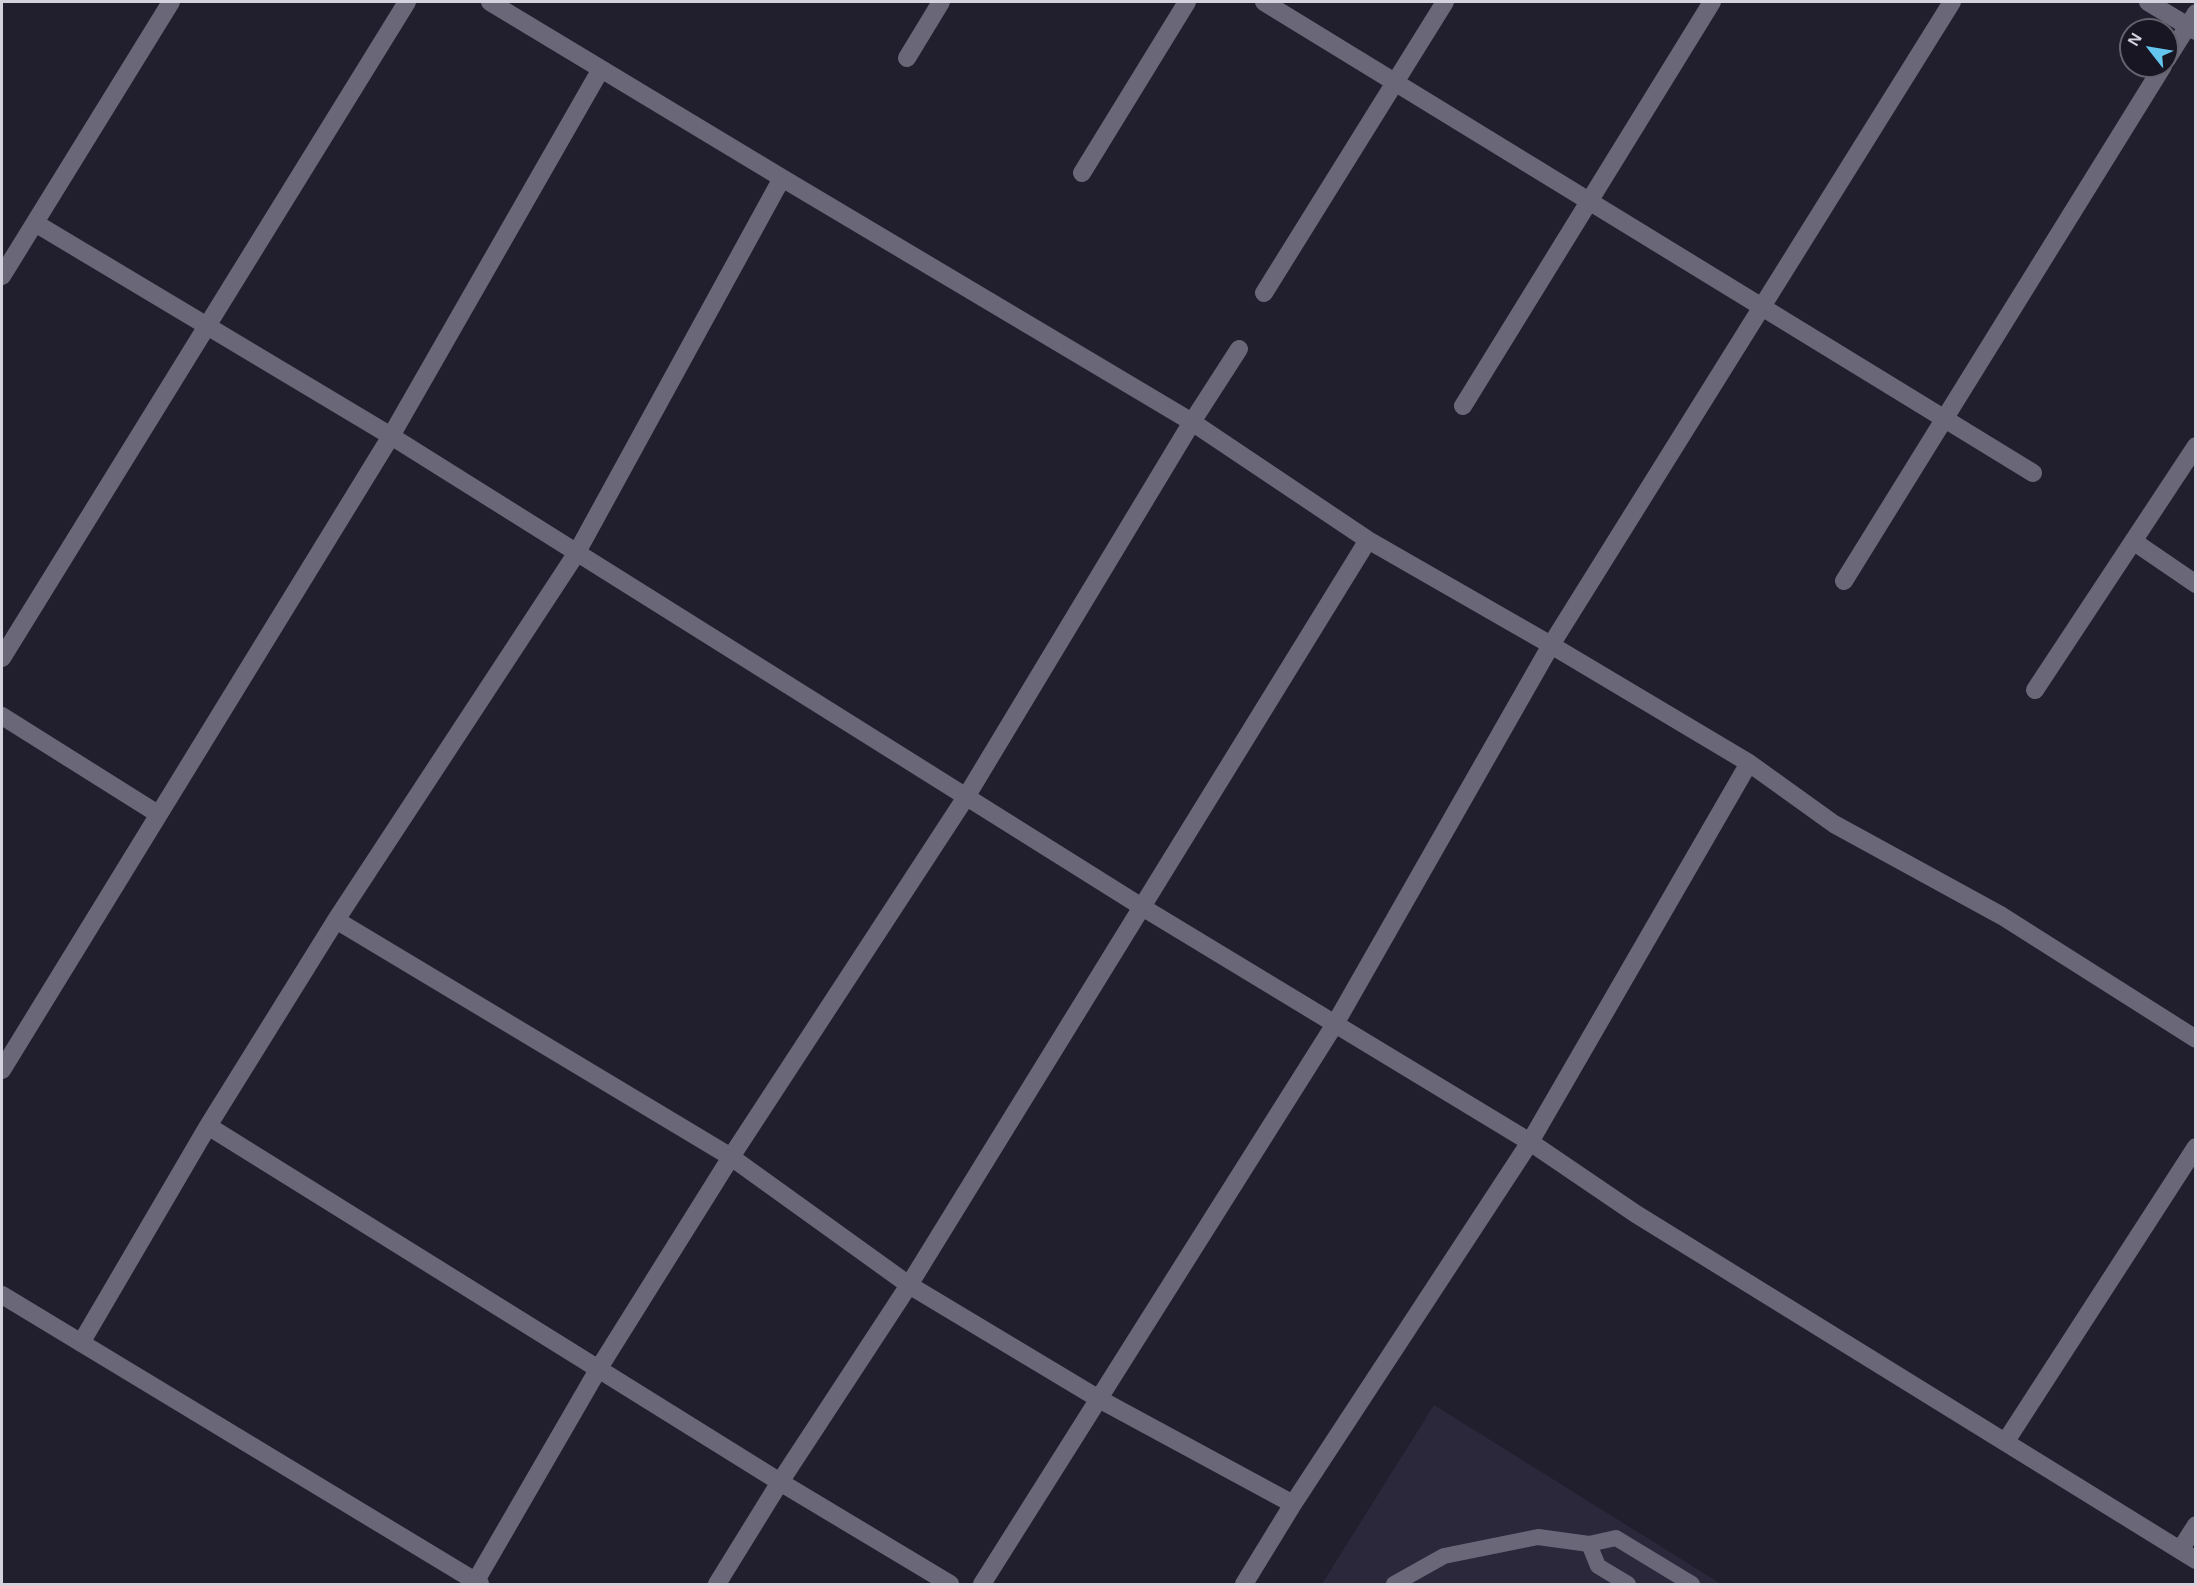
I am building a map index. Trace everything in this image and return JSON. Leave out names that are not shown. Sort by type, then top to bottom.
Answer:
[{"type":"street","points":[[2,276],[171,2]]},
{"type":"street","points":[[2,658],[407,2]]},
{"type":"street","points":[[490,2],[1192,422],[1368,540],[1551,645],[1749,763],[1834,824],[2002,916],[2196,1039]]},
{"type":"street","points":[[907,58],[941,2]]},
{"type":"street","points":[[1082,173],[1187,2]]},
{"type":"street","points":[[1264,2],[2033,473]]},
{"type":"street","points":[[1264,293],[1445,2]]},
{"type":"street","points":[[1463,406],[1712,2]]},
{"type":"street","points":[[982,1584],[1335,1024],[1551,645],[1952,2]]},
{"type":"street","points":[[2148,2],[2193,23],[2179,42]]},
{"type":"street","points":[[2,1070],[391,436],[601,69]]},
{"type":"street","points":[[1844,581],[2156,78]]},
{"type":"street","points":[[81,1343],[208,1126],[336,920],[576,554],[782,178]]},
{"type":"street","points":[[36,223],[391,436],[1142,907],[1530,1142],[1636,1214],[2188,1555],[2196,1525]]},
{"type":"street","points":[[2,1295],[477,1584],[599,1368],[731,1157],[966,797],[1192,422],[1239,349]]},
{"type":"street","points":[[2035,690],[2196,446]]},
{"type":"street","points":[[717,1584],[780,1482],[909,1285],[1368,540]]},
{"type":"street","points":[[2133,541],[2196,584]]},
{"type":"street","points":[[2,716],[158,814]]},
{"type":"street","points":[[1244,1584],[1293,1504],[1530,1142],[1749,763]]},
{"type":"street","points":[[336,920],[731,1157],[909,1285],[1099,1399],[1293,1504]]},
{"type":"street","points":[[208,1126],[780,1482],[950,1584]]},
{"type":"street","points":[[2006,1441],[2196,1147]]},
{"type":"lane","points":[[1394,1584],[1444,1556],[1538,1537],[1588,1544],[1616,1538],[1692,1584]]},
{"type":"lane","points":[[1588,1544],[1598,1566],[1628,1584]]},
{"type":"shaded area","points":[[1434,1405],[1721,1584],[1322,1584]]}]
